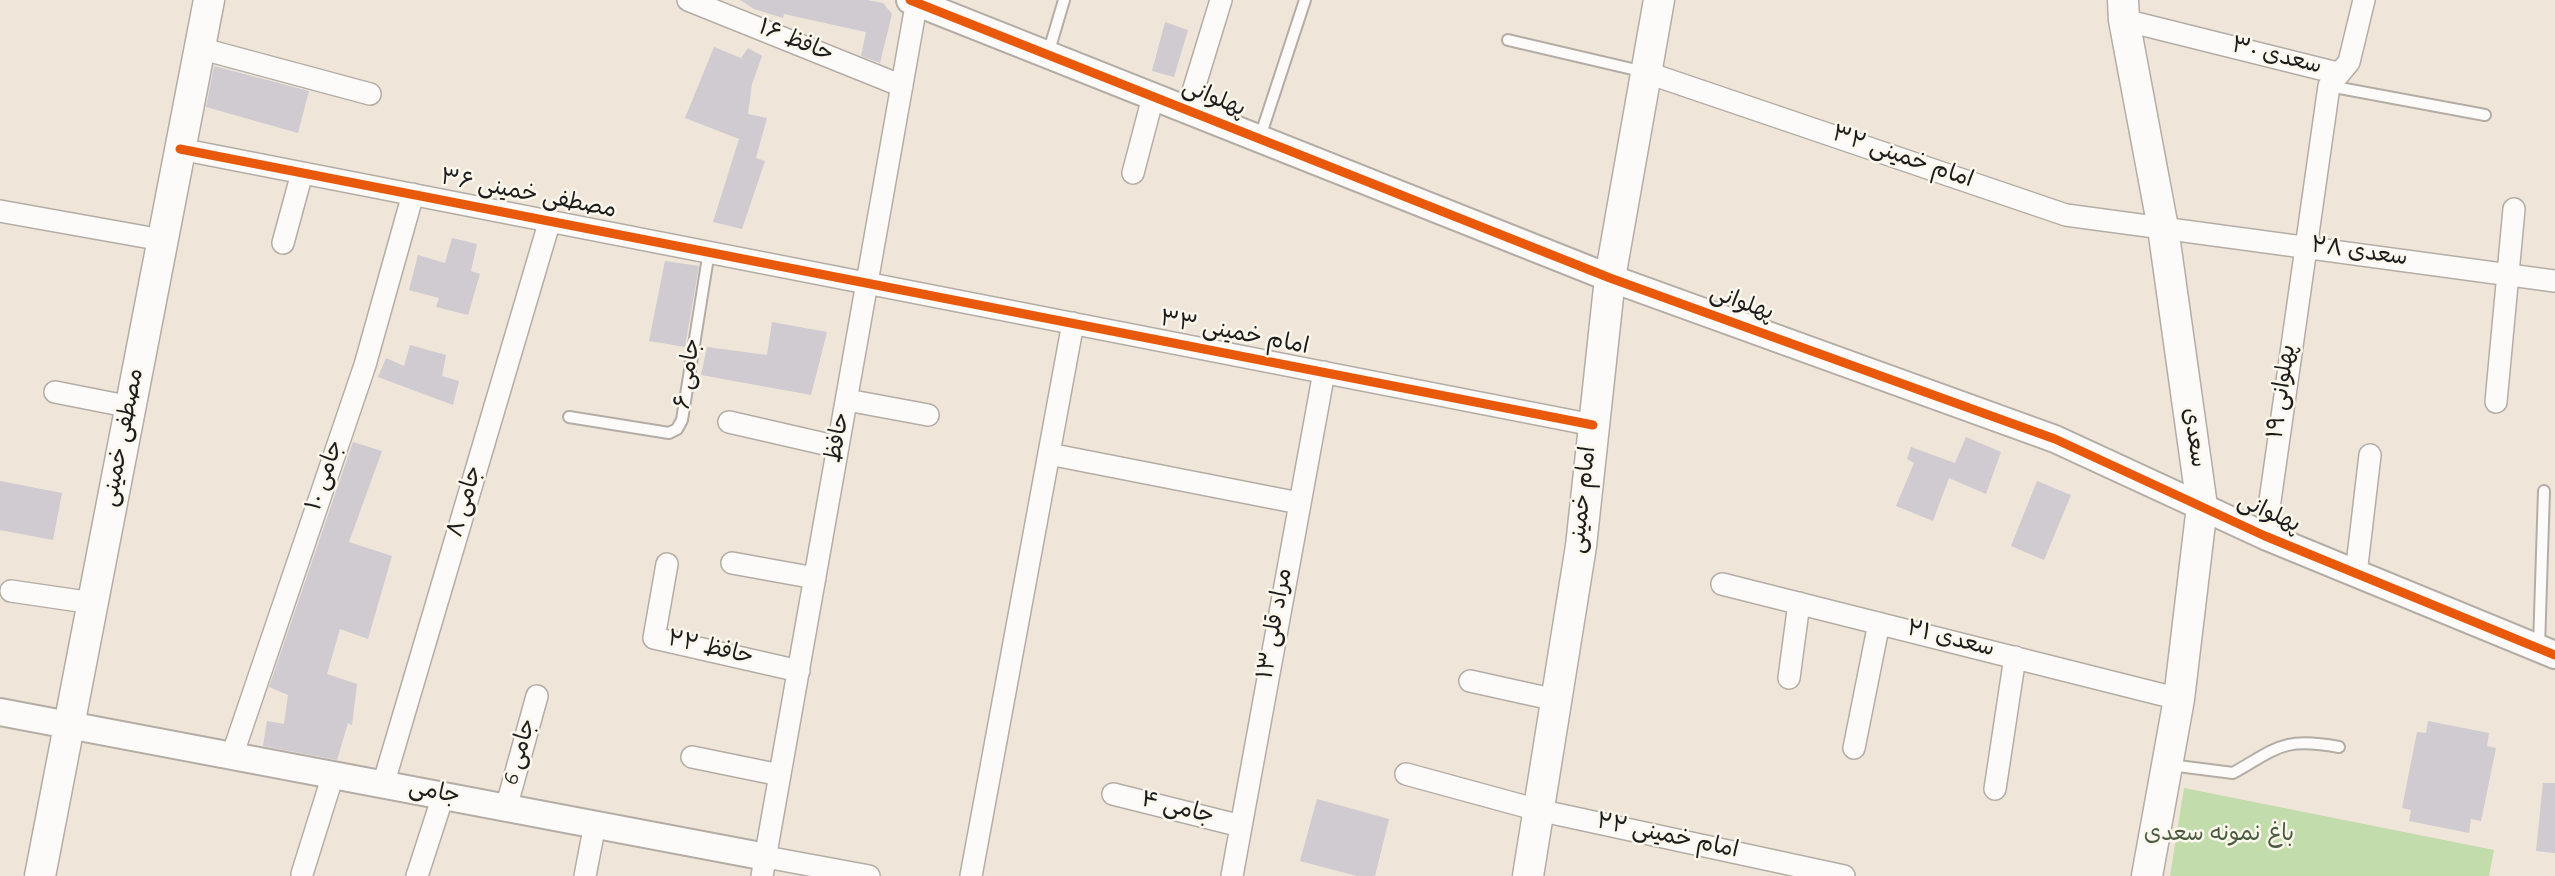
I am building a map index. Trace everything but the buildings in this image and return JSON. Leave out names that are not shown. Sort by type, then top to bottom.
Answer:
[{"type":"main road","name":"مصطفی خمینی","points":[[40,876],[209,0]]},
{"type":"main road","name":"امام خمینی","points":[[1528,876],[1581,546],[1611,278],[1659,0]]},
{"type":"main road","name":"سعدی","points":[[2124,10],[2163,228],[2202,506],[2179,699],[2147,876]]},
{"type":"street","name":"حافظ ۱۶","points":[[688,0],[902,86]]},
{"type":"street","points":[[1187,111],[1221,0]]},
{"type":"street","points":[[2333,79],[2350,62],[2364,0]]},
{"type":"street","name":"حافظ","points":[[764,866],[915,1]]},
{"type":"street","name":"پهلوانی","points":[[915,1],[1611,278],[2055,439],[2264,536],[2547,652]]},
{"type":"street","name":"سعدی ۳۰","points":[[2124,10],[2333,79],[2304,247]]},
{"type":"street","points":[[199,48],[370,93]]},
{"type":"street","name":"امام خمینی ۳۲","points":[[1646,72],[2066,215],[2163,228]]},
{"type":"street","points":[[1133,173],[1153,97]]},
{"type":"street","name":"مصطفی خمینی ۳۶","points":[[180,149],[867,283]]},
{"type":"street","points":[[283,243],[302,173]]},
{"type":"street","name":"جامی ۱۰","points":[[232,756],[365,365],[413,194]]},
{"type":"street","points":[[2496,402],[2514,209]]},
{"type":"street","points":[[0,211],[162,240]]},
{"type":"street","name":"جامی ۸","points":[[383,785],[550,220]]},
{"type":"street","name":"سعدی ۲۸","points":[[2163,228],[2555,281]]},
{"type":"street","name":"پهلوانی ۱۹","points":[[2264,536],[2304,247]]},
{"type":"street","name":"امام خمینی ۳۳","points":[[867,283],[1593,425]]},
{"type":"street","points":[[971,876],[1073,323]]},
{"type":"street","name":"مراد قلی ۱۳","points":[[1232,876],[1324,372]]},
{"type":"street","points":[[55,392],[131,407]]},
{"type":"street","points":[[847,400],[928,415]]},
{"type":"street","points":[[729,422],[838,447]]},
{"type":"street","points":[[1049,454],[1299,503]]},
{"type":"street","points":[[2356,574],[2370,455]]},
{"type":"street","points":[[732,563],[815,578]]},
{"type":"street","name":"حافظ ۲۲","points":[[667,564],[654,638],[799,671]]},
{"type":"street","name":"سعدی ۲۱","points":[[1721,584],[2179,699]]},
{"type":"street","points":[[11,592],[93,603]]},
{"type":"street","points":[[1788,678],[1799,603]]},
{"type":"street","points":[[1854,747],[1878,623]]},
{"type":"street","points":[[1995,789],[2015,657]]},
{"type":"street","points":[[1471,681],[1556,700]]},
{"type":"street","name":"جامی 6","points":[[506,808],[537,696]]},
{"type":"street","name":"جامی","points":[[0,712],[595,824],[764,866],[869,876]]},
{"type":"street","points":[[692,757],[780,775]]},
{"type":"street","name":"امام خمینی ۲۲","points":[[1406,774],[1538,810],[1840,875]]},
{"type":"street","points":[[302,874],[333,775]]},
{"type":"street","name":"جامی ۴","points":[[1113,794],[1241,826]]},
{"type":"street","points":[[417,876],[443,796]]},
{"type":"street","points":[[585,876],[595,824]]},
{"type":"lane","points":[[1048,55],[1064,0]]},
{"type":"lane","points":[[1259,139],[1305,0]]},
{"type":"lane","points":[[1508,40],[1646,72]]},
{"type":"lane","points":[[2333,79],[2485,116]]},
{"type":"lane","name":"جامی ۶","points":[[569,417],[668,433],[677,429],[682,420],[709,251]]},
{"type":"lane","points":[[2544,491],[2547,652]]},
{"type":"lane","points":[[2167,764],[2233,773],[2274,747],[2308,742],[2339,747]]},
{"type":"green space","name":"باغ نمونه سعدی","points":[[2184,788],[2494,850],[2489,876],[2170,876]]},
{"type":"cycle path","points":[[910,0],[1610,278],[2055,439],[2265,536],[2555,655]]},
{"type":"cycle path","points":[[180,149],[1593,425]]}]
